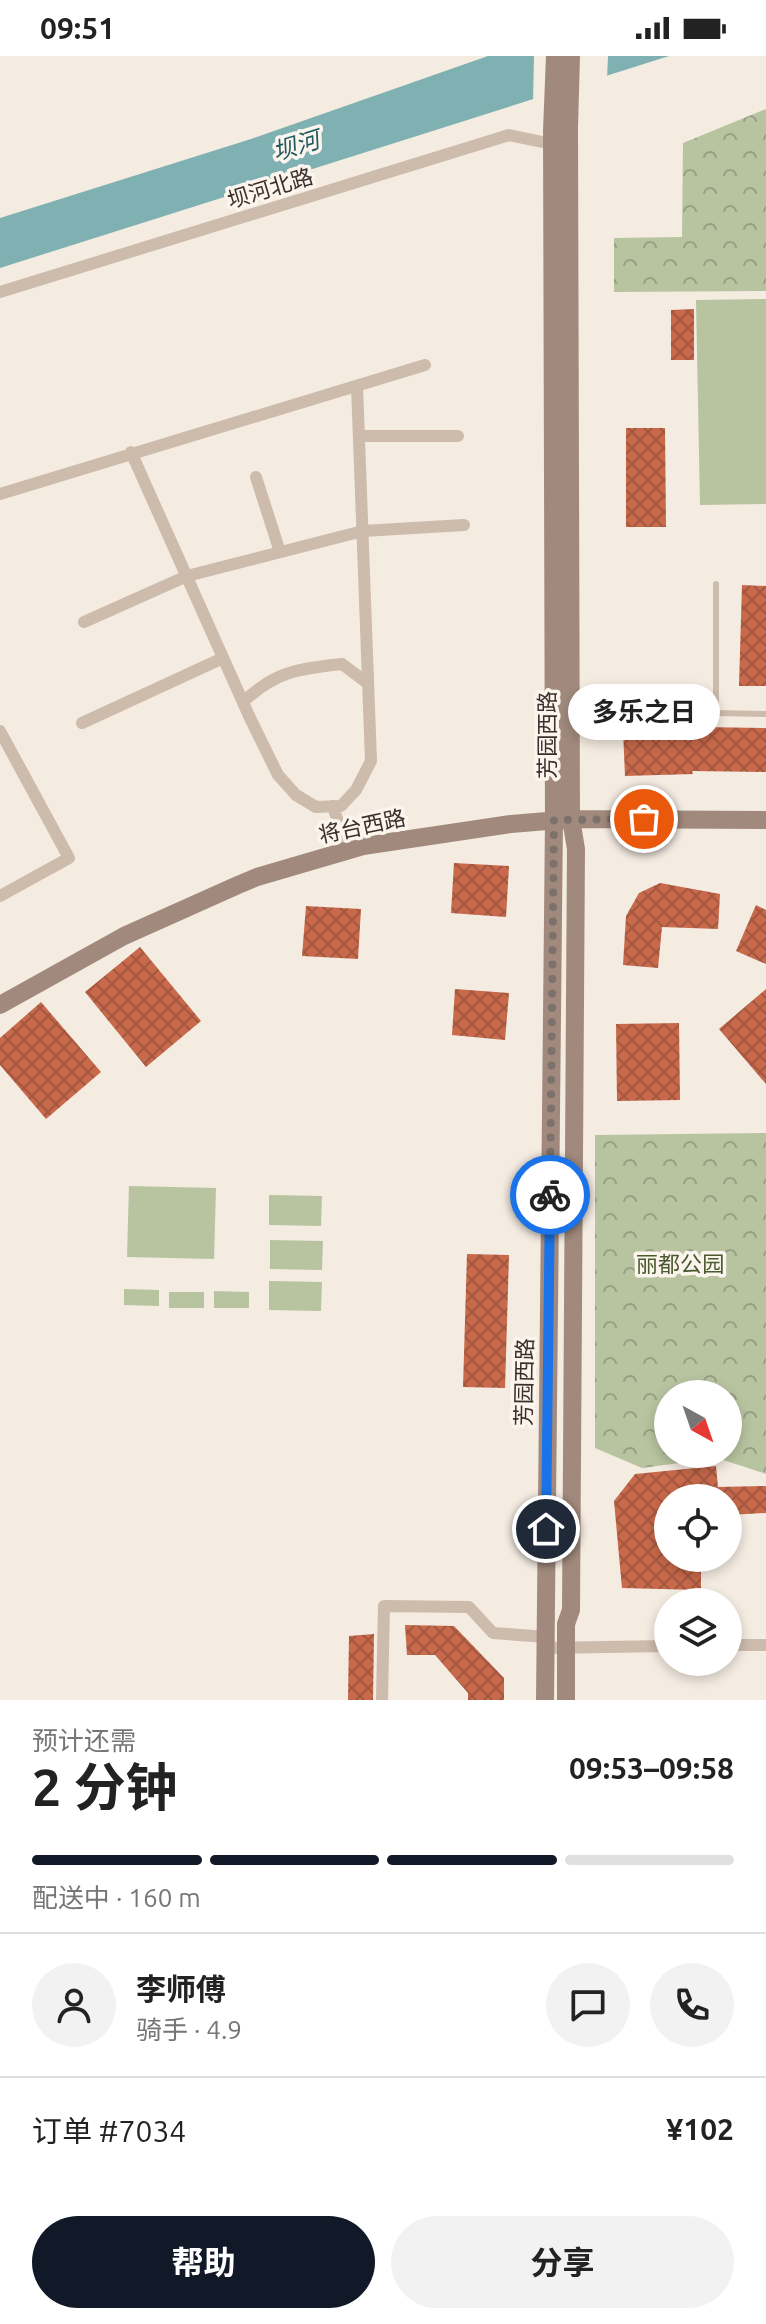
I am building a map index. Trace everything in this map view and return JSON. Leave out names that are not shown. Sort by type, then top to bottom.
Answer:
[{"type":"main road","name":"芳园西路","points":[[545,1700],[562,819],[555,56]]},
{"type":"main road","name":"芳园西路","points":[[558,134],[571,56]]},
{"type":"main road","name":"芳园西路","points":[[562,819],[576,849],[571,1610],[566,1624],[566,1700]]},
{"type":"main road","name":"将台西路","points":[[0,1005],[124,936],[217,894],[257,877],[363,846],[562,819],[766,820]]},
{"type":"street","name":"坝河北路","points":[[0,292],[509,135],[558,134]]},
{"type":"street","points":[[0,494],[425,365]]},
{"type":"street","points":[[131,452],[278,775],[296,795],[316,807],[341,806],[356,790],[371,761],[357,386]]},
{"type":"street","points":[[360,436],[458,436]]},
{"type":"street","points":[[256,477],[280,552]]},
{"type":"street","points":[[84,622],[187,576],[280,552],[363,531],[464,525]]},
{"type":"street","points":[[82,723],[223,658]]},
{"type":"street","points":[[243,702],[260,686],[295,669],[342,664],[366,682]]},
{"type":"street","points":[[0,731],[69,858],[0,896]]},
{"type":"street","points":[[333,806],[347,851]]},
{"type":"street","points":[[382,1700],[384,1606],[469,1607],[493,1633],[566,1647],[654,1646]]},
{"type":"street","points":[[742,1645],[766,1645]]},
{"type":"lane","points":[[716,584],[716,713],[766,714]]},
{"type":"green space","points":[[766,109],[766,291],[614,292],[614,238],[682,237],[683,143]]},
{"type":"green space","points":[[766,299],[766,504],[700,505],[696,300]]},
{"type":"green space","name":"丽都公园","points":[[766,1133],[766,1474],[742,1466],[742,1380],[654,1380],[654,1466],[642,1468],[595,1448],[595,1135]]},
{"type":"green space","points":[[129,1186],[216,1188],[214,1259],[127,1257]]},
{"type":"green space","points":[[269,1195],[322,1196],[321,1226],[269,1225]]},
{"type":"green space","points":[[270,1240],[323,1241],[322,1270],[270,1269]]},
{"type":"green space","points":[[269,1281],[322,1282],[321,1311],[269,1310]]},
{"type":"green space","points":[[124,1289],[159,1290],[159,1306],[124,1305]]},
{"type":"green space","points":[[214,1291],[249,1292],[249,1308],[214,1308]]},
{"type":"green space","points":[[169,1292],[204,1292],[204,1308],[169,1308]]},
{"type":"water","name":"坝河","points":[[488,56],[669,56],[0,268],[0,218],[251,139]]},
{"type":"pier","points":[[534,56],[608,56],[607,80],[533,103]]},
{"type":"building","points":[[694,309],[694,360],[671,360],[671,310]]},
{"type":"building","points":[[626,428],[665,428],[666,527],[626,527]]},
{"type":"building","points":[[742,585],[766,586],[766,686],[739,686]]},
{"type":"building","points":[[766,728],[766,772],[692,771],[693,774],[625,776],[623,730]]},
{"type":"building","points":[[454,863],[509,866],[506,917],[451,913]]},
{"type":"building","points":[[660,883],[720,894],[718,929],[662,927],[658,968],[623,965],[626,916],[639,893]]},
{"type":"building","points":[[756,905],[766,910],[766,964],[736,951]]},
{"type":"building","points":[[306,906],[361,909],[358,959],[302,956]]},
{"type":"building","points":[[140,947],[201,1021],[146,1067],[85,992]]},
{"type":"building","points":[[455,989],[509,993],[505,1040],[452,1035]]},
{"type":"building","points":[[766,989],[766,1084],[719,1029]]},
{"type":"building","points":[[41,1002],[101,1072],[46,1119],[0,1065],[0,1038]]},
{"type":"building","points":[[679,1023],[680,1100],[617,1101],[616,1024]]},
{"type":"building","points":[[467,1254],[509,1255],[505,1388],[463,1387]]},
{"type":"building","points":[[716,1468],[718,1484],[654,1484],[654,1572],[701,1572],[701,1588],[622,1588],[614,1501],[635,1474]]},
{"type":"building","points":[[742,1486],[766,1486],[766,1513],[742,1514]]},
{"type":"building","points":[[405,1625],[454,1626],[504,1678],[504,1700],[468,1700],[468,1693],[435,1655],[407,1655]]},
{"type":"building","points":[[374,1634],[373,1700],[348,1700],[349,1636]]},
{"type":"way so far","points":[[550,1195],[554,820],[644,819]]},
{"type":"place","name":"多乐之日","points":[[644,819]]},
{"type":"route","points":[[546,1529],[550,1195]]}]
